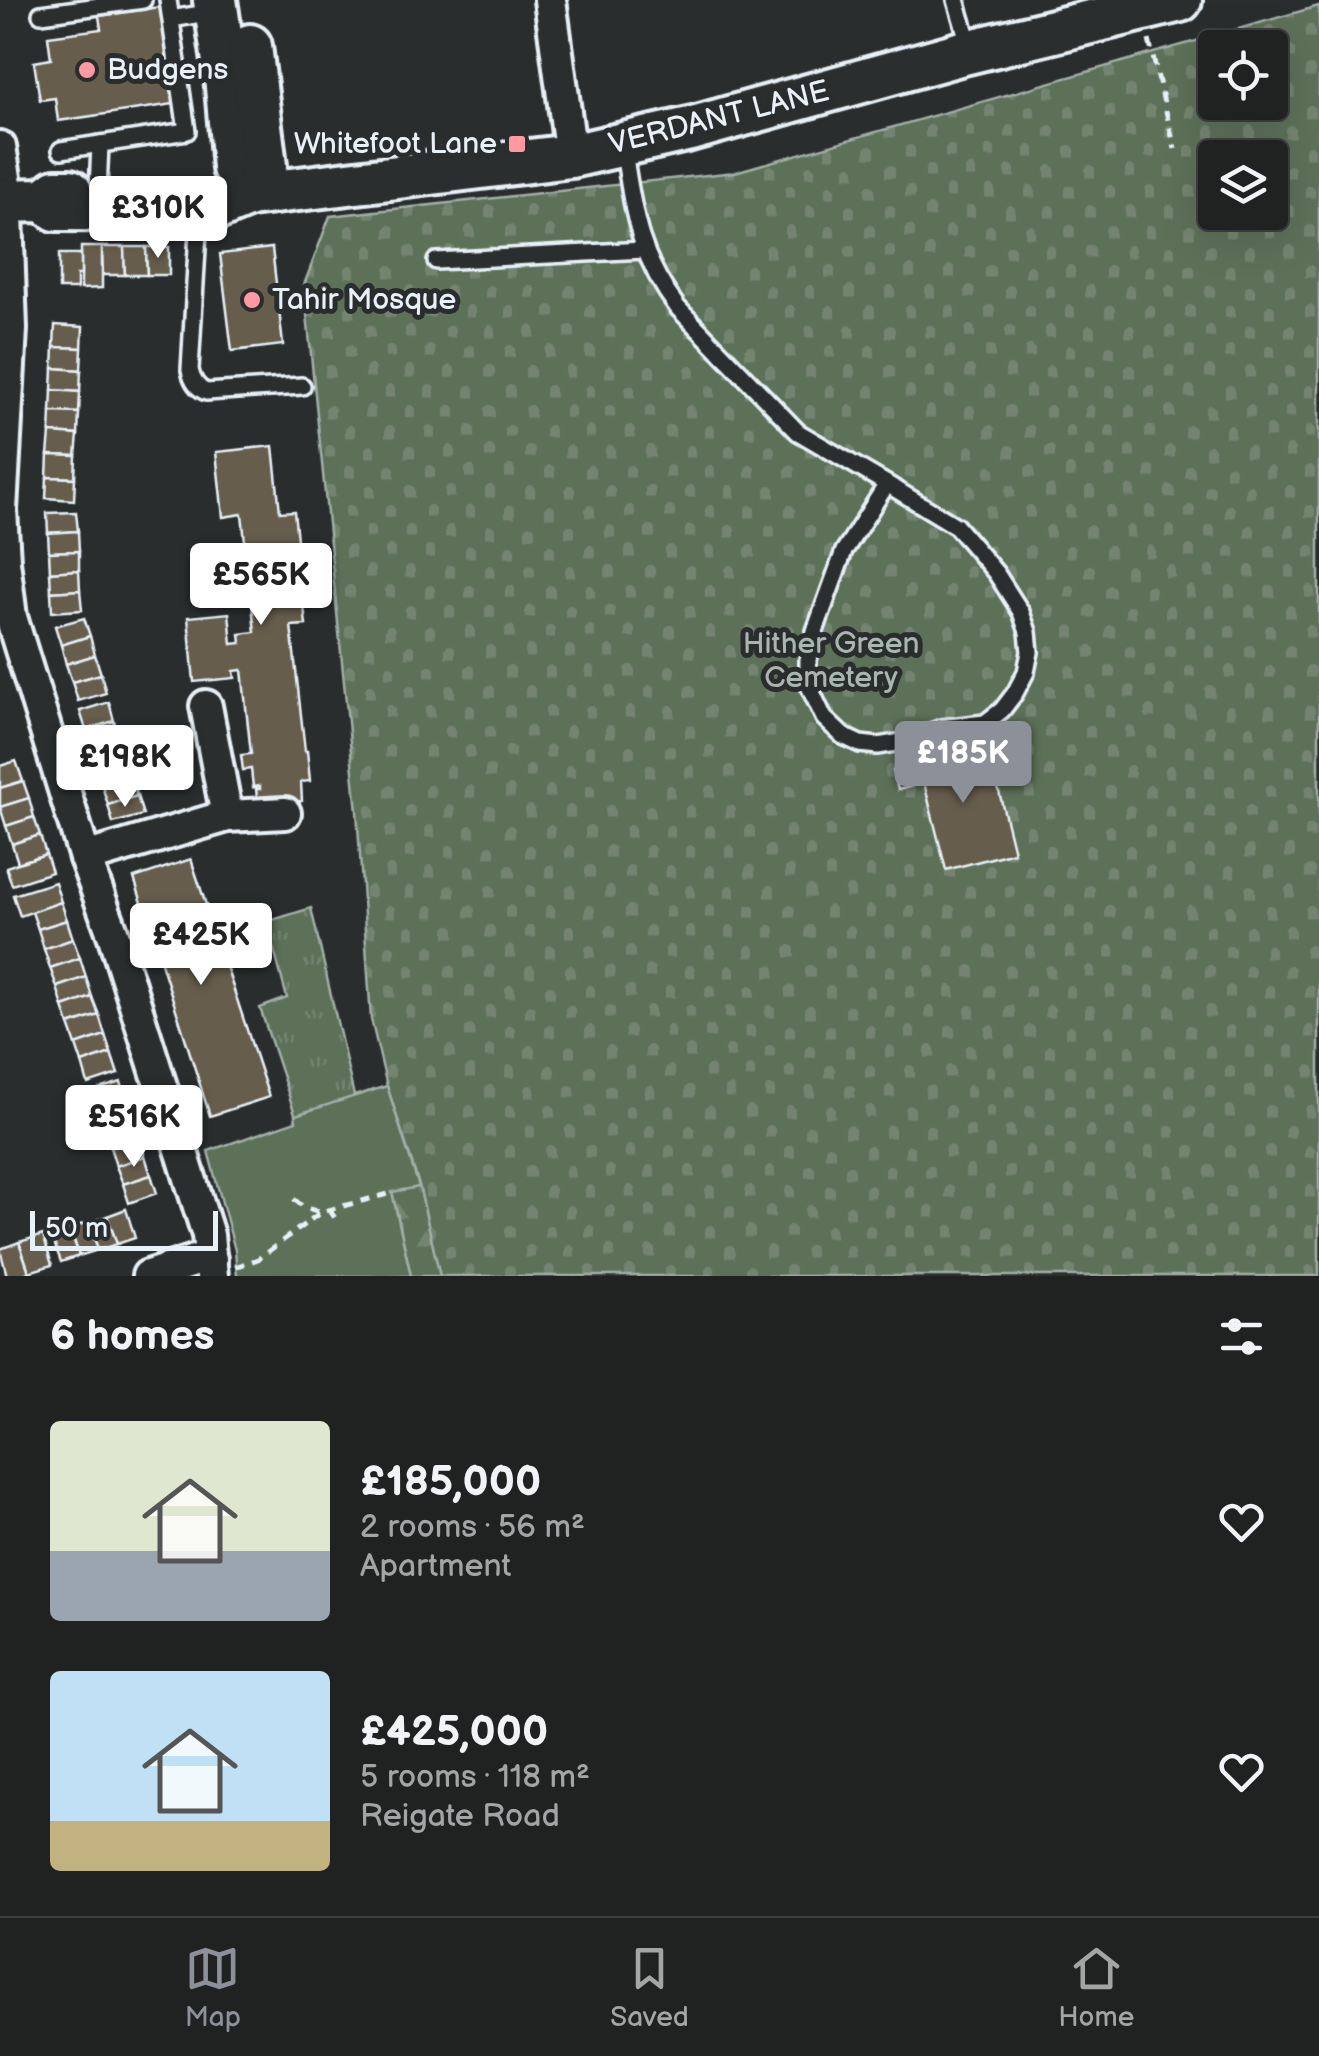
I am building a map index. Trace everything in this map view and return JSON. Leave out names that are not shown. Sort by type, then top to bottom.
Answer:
[{"type":"street","points":[[550,0],[571,156]]},
{"type":"street","points":[[17,201],[56,210],[199,210],[249,196],[265,166],[225,4]]},
{"type":"street","name":"VERDANT LANE","points":[[249,196],[571,156],[690,129],[972,51],[1161,5]]},
{"type":"street","points":[[0,147],[17,201],[1,510],[13,677],[113,934],[208,1235],[211,1268]]},
{"type":"street","points":[[17,201],[56,191],[216,188],[249,196]]},
{"type":"street","points":[[206,706],[227,816]]},
{"type":"street","points":[[85,858],[227,816],[285,813]]},
{"type":"street","points":[[148,1276],[200,1259],[211,1268]]},
{"type":"lane","points":[[41,14],[143,0]]},
{"type":"lane","points":[[61,150],[187,132],[168,0]]},
{"type":"lane","points":[[956,0],[972,51]]},
{"type":"lane","points":[[170,18],[225,4]]},
{"type":"lane","points":[[98,191],[100,144]]},
{"type":"lane","points":[[623,144],[644,250],[678,308],[798,432],[887,484],[956,526],[1022,612],[1030,652],[1026,672],[1002,710],[985,722],[941,728],[878,746],[860,744],[843,736],[824,718],[808,684],[808,672],[815,631],[844,551],[887,484]]},
{"type":"lane","points":[[199,210],[190,370],[194,382],[206,392],[302,386]]},
{"type":"lane","points":[[436,261],[644,250]]},
{"type":"path","points":[[1161,5],[1175,150]]},
{"type":"path","points":[[211,1268],[237,1267],[258,1260],[321,1212],[388,1194]]},
{"type":"path","points":[[294,1200],[321,1212]]},
{"type":"path","points":[[330,1209],[337,1221]]},
{"type":"green space","name":"Hither Green Cemetery","points":[[1319,6],[1319,1276],[440,1276],[419,1185],[387,1086],[371,1019],[357,811],[304,285],[330,216],[735,172],[1198,40],[1198,120],[1288,120],[1288,30],[1235,30]]},
{"type":"green space","points":[[311,908],[354,1096],[387,1086],[419,1185],[328,1206],[260,1008],[287,998],[269,921]]},
{"type":"green space","points":[[387,1086],[419,1187],[392,1192],[411,1276],[237,1276],[235,1250],[208,1151],[296,1121],[295,1115]]},
{"type":"green space","points":[[419,1185],[440,1276],[411,1276],[392,1191]]},
{"type":"building","points":[[160,7],[174,104],[58,121],[55,98],[40,100],[34,62],[51,59],[48,36],[101,29],[99,16]]},
{"type":"building","points":[[81,247],[102,247],[102,288],[81,289]]},
{"type":"building","points":[[102,247],[124,247],[125,275],[103,275]]},
{"type":"building","points":[[124,247],[146,247],[147,275],[125,275]]},
{"type":"building","points":[[146,247],[169,247],[169,275],[147,275]]},
{"type":"building","name":"Tahir Mosque","points":[[272,248],[283,345],[232,351],[220,254]]},
{"type":"building","points":[[59,254],[81,254],[77,289],[59,289]]},
{"type":"building","points":[[55,325],[83,327],[82,348],[54,347]]},
{"type":"building","points":[[54,347],[82,348],[81,370],[53,368]]},
{"type":"building","points":[[53,368],[81,370],[80,392],[52,390]]},
{"type":"building","points":[[52,390],[80,392],[79,413],[51,412]]},
{"type":"building","points":[[51,412],[79,413],[78,435],[50,433]]},
{"type":"building","points":[[50,433],[78,435],[76,456],[48,455]]},
{"type":"building","points":[[273,446],[280,512],[294,511],[306,625],[291,626],[310,781],[301,782],[302,801],[258,806],[256,789],[260,786],[253,787],[251,769],[243,770],[241,755],[251,754],[242,670],[234,671],[235,678],[194,682],[188,617],[229,613],[232,644],[241,643],[240,634],[255,632],[242,514],[223,517],[216,452]]},
{"type":"building","points":[[48,455],[76,456],[75,478],[47,477]]},
{"type":"building","points":[[47,477],[75,478],[74,500],[46,498]]},
{"type":"building","points":[[76,512],[78,531],[48,533],[47,513]]},
{"type":"building","points":[[78,531],[79,551],[49,552],[48,533]]},
{"type":"building","points":[[79,551],[79,570],[50,572],[49,552]]},
{"type":"building","points":[[79,570],[80,590],[51,592],[50,572]]},
{"type":"building","points":[[80,590],[82,610],[52,612],[51,592]]},
{"type":"building","points":[[84,618],[90,636],[61,645],[55,626]]},
{"type":"building","points":[[90,636],[95,655],[66,664],[61,645]]},
{"type":"building","points":[[95,655],[101,674],[72,682],[66,664]]},
{"type":"building","points":[[101,674],[106,693],[78,701],[72,682]]},
{"type":"building","points":[[109,702],[114,721],[86,730],[80,711]]},
{"type":"building","points":[[114,721],[120,740],[91,748],[86,730]]},
{"type":"building","points":[[120,740],[126,759],[96,767],[91,748]]},
{"type":"building","points":[[988,747],[1014,852],[946,870],[924,783],[898,790],[893,771]]},
{"type":"building","points":[[126,759],[131,777],[102,786],[96,767]]},
{"type":"building","points":[[16,761],[23,781],[0,788],[0,766]]},
{"type":"building","points":[[131,777],[137,796],[108,805],[102,786]]},
{"type":"building","points":[[23,781],[29,798],[0,807],[0,788]]},
{"type":"building","points":[[137,796],[143,815],[113,823],[108,805]]},
{"type":"building","points":[[29,798],[34,817],[6,826],[0,807]]},
{"type":"building","points":[[34,817],[40,835],[12,844],[6,826]]},
{"type":"building","points":[[40,835],[46,854],[18,863],[12,844]]},
{"type":"building","points":[[46,854],[52,872],[12,885],[6,867]]},
{"type":"building","points":[[191,859],[269,1097],[210,1116],[134,878]]},
{"type":"building","points":[[55,882],[61,902],[20,916],[13,895]]},
{"type":"building","points":[[61,902],[67,920],[38,929],[32,912]]},
{"type":"building","points":[[67,920],[73,939],[44,949],[38,929]]},
{"type":"building","points":[[73,939],[80,958],[50,968],[44,949]]},
{"type":"building","points":[[80,958],[86,977],[57,987],[50,968]]},
{"type":"building","points":[[86,977],[92,997],[63,1007],[57,987]]},
{"type":"building","points":[[92,997],[99,1015],[69,1025],[63,1007]]},
{"type":"building","points":[[99,1015],[105,1035],[76,1045],[69,1025]]},
{"type":"building","points":[[105,1035],[111,1053],[82,1063],[76,1045]]},
{"type":"building","points":[[111,1053],[118,1074],[88,1084],[82,1063]]},
{"type":"building","points":[[121,1082],[127,1100],[98,1110],[92,1091]]},
{"type":"building","points":[[127,1100],[133,1119],[104,1129],[98,1110]]},
{"type":"building","points":[[133,1119],[139,1137],[110,1147],[104,1129]]},
{"type":"building","points":[[139,1137],[145,1156],[116,1166],[110,1147]]},
{"type":"building","points":[[145,1156],[151,1175],[123,1184],[116,1166]]},
{"type":"building","points":[[151,1175],[157,1193],[129,1203],[123,1184]]},
{"type":"building","points":[[126,1209],[135,1238],[117,1244],[107,1216]]},
{"type":"building","points":[[107,1216],[117,1244],[98,1250],[89,1222]]},
{"type":"building","points":[[89,1222],[98,1250],[79,1256],[70,1228]]},
{"type":"building","points":[[70,1228],[79,1256],[61,1262],[51,1234]]},
{"type":"building","points":[[43,1235],[52,1265],[29,1272],[19,1242]]},
{"type":"building","points":[[19,1242],[29,1272],[7,1276],[0,1249]]},
{"type":"place","name":"Budgens","points":[[87,70]]},
{"type":"place","name":"Whitefoot Lane","points":[[517,144]]},
{"type":"place","name":"Tahir Mosque","points":[[252,300]]}]
